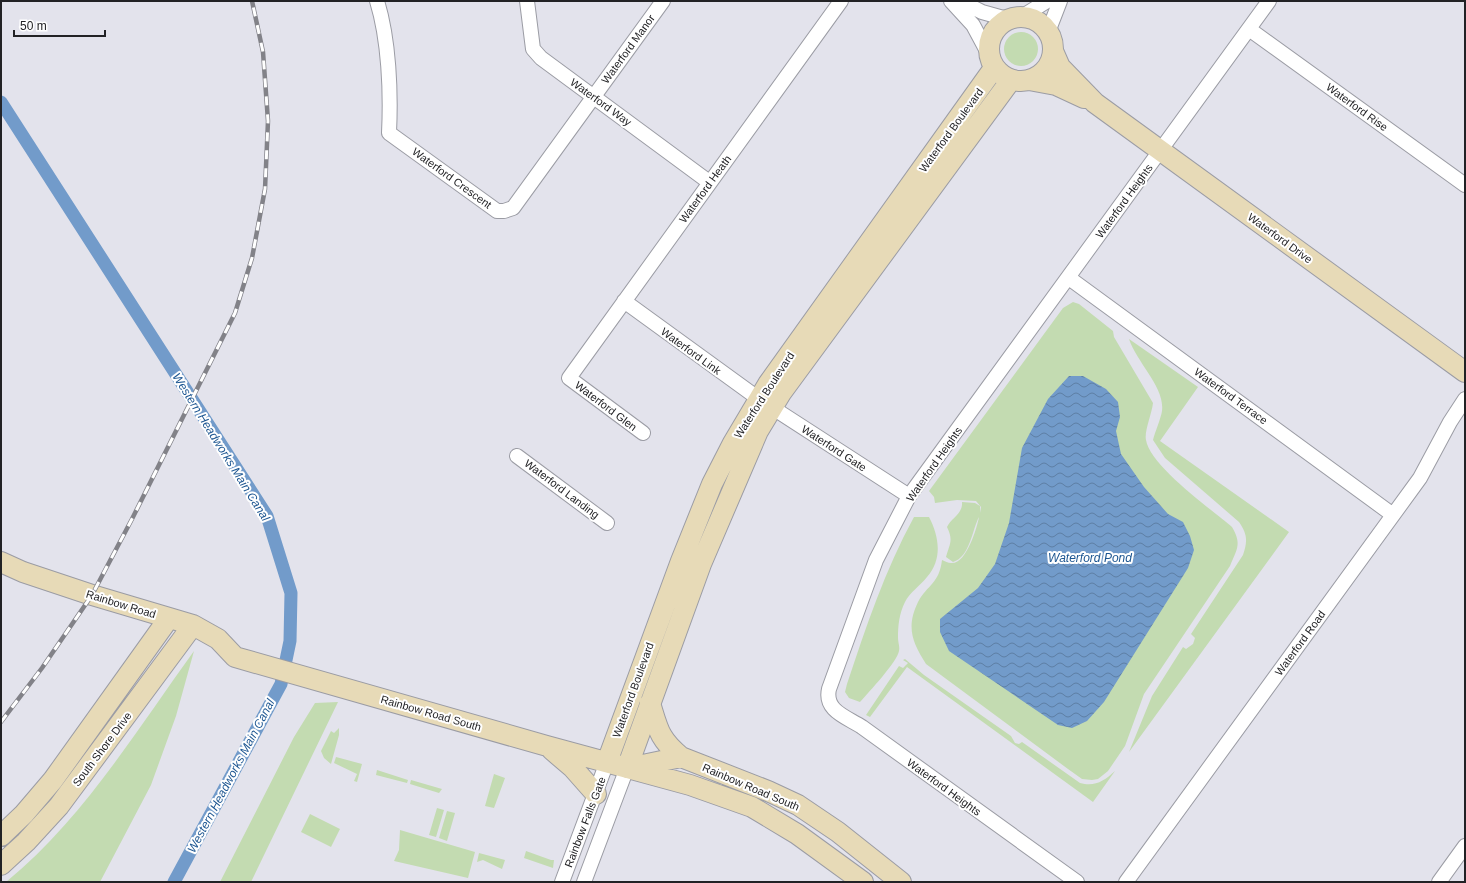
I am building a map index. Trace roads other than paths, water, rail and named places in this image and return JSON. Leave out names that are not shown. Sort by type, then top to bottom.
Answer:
[{"type":"street","name":"Waterford Crescent","points":[[377,1],[382,18],[390,94],[389,133],[497,211],[504,211],[513,208],[593,97]]},
{"type":"street","name":"Waterford Way","points":[[527,1],[533,49],[541,58],[709,182]]},
{"type":"street","name":"Waterford Manor","points":[[593,97],[663,1]]},
{"type":"street","name":"Waterford Heath","points":[[569,378],[841,1]]},
{"type":"street","points":[[951,1],[973,25],[991,61],[1001,75],[1020,80],[1040,75],[1047,68],[1053,51],[1052,41],[1048,32],[1037,22],[982,12],[960,1]]},
{"type":"street","points":[[991,61],[988,43],[992,33],[998,25],[1047,1]]},
{"type":"street","points":[[1048,32],[1060,1]]},
{"type":"street","name":"Waterford Heights","points":[[1077,882],[862,727],[834,710],[828,701],[829,689],[876,560],[909,496],[1270,1]]},
{"type":"street","name":"Waterford Rise","points":[[1250,29],[1465,185]]},
{"type":"street","name":"Waterford Drive","points":[[1053,51],[1060,67],[1095,104],[1465,372]]},
{"type":"street","name":"Waterford Boulevard","points":[[607,762],[681,561],[712,484],[991,61]]},
{"type":"street","name":"Waterford Boulevard","points":[[628,768],[700,564],[758,431],[765,404],[1020,80]]},
{"type":"street","name":"Waterford Drive","points":[[1020,80],[1056,85],[1095,104]]},
{"type":"street","name":"Waterford Terrace","points":[[1069,278],[1393,515]]},
{"type":"street","name":"Waterford Link","points":[[624,302],[765,404]]},
{"type":"street","name":"Waterford Glen","points":[[569,378],[643,433]]},
{"type":"street","name":"Waterford Road","points":[[1126,882],[1420,478],[1450,422],[1465,399]]},
{"type":"street","name":"Waterford Gate","points":[[765,404],[909,496]]},
{"type":"street","name":"Waterford Landing","points":[[517,456],[607,523]]},
{"type":"street","name":"Rainbow Road","points":[[1,562],[23,572],[85,593],[193,625],[218,639],[235,657]]},
{"type":"street","name":"South Shore Drive","points":[[1,836],[24,814],[53,780],[169,618]]},
{"type":"street","name":"South Shore Drive","points":[[1,865],[26,842],[59,806],[193,625]]},
{"type":"street","name":"Rainbow Road South","points":[[235,657],[547,746],[690,784],[752,807],[797,834],[863,882]]},
{"type":"street","points":[[650,703],[657,727],[667,745],[681,757]]},
{"type":"street","points":[[547,746],[573,768],[596,794]]},
{"type":"street","name":"Rainbow Road South","points":[[628,768],[681,757],[798,805],[838,832],[901,882]]},
{"type":"street","name":"Rainbow Falls Gate","points":[[562,882],[607,762]]},
{"type":"street","name":"Rainbow Falls Gate","points":[[584,882],[628,768]]},
{"type":"street","points":[[1439,882],[1465,846]]},
{"type":"water","name":"Waterford Pond","points":[[1069,376],[1083,376],[1106,389],[1118,402],[1120,417],[1116,431],[1121,454],[1144,487],[1168,514],[1183,522],[1190,536],[1194,550],[1188,568],[1104,702],[1087,721],[1072,728],[1058,725],[949,651],[940,632],[940,619],[978,588],[995,564],[1009,523],[1022,448],[1048,399]]},
{"type":"waterway","name":"Western Headworks Main Canal","points":[[1,102],[267,516],[291,593],[290,641],[281,684],[174,882]]},
{"type":"railway","points":[[1,722],[42,668],[92,595],[132,519],[235,313],[252,258],[265,189],[268,121],[263,52],[252,1]]}]
